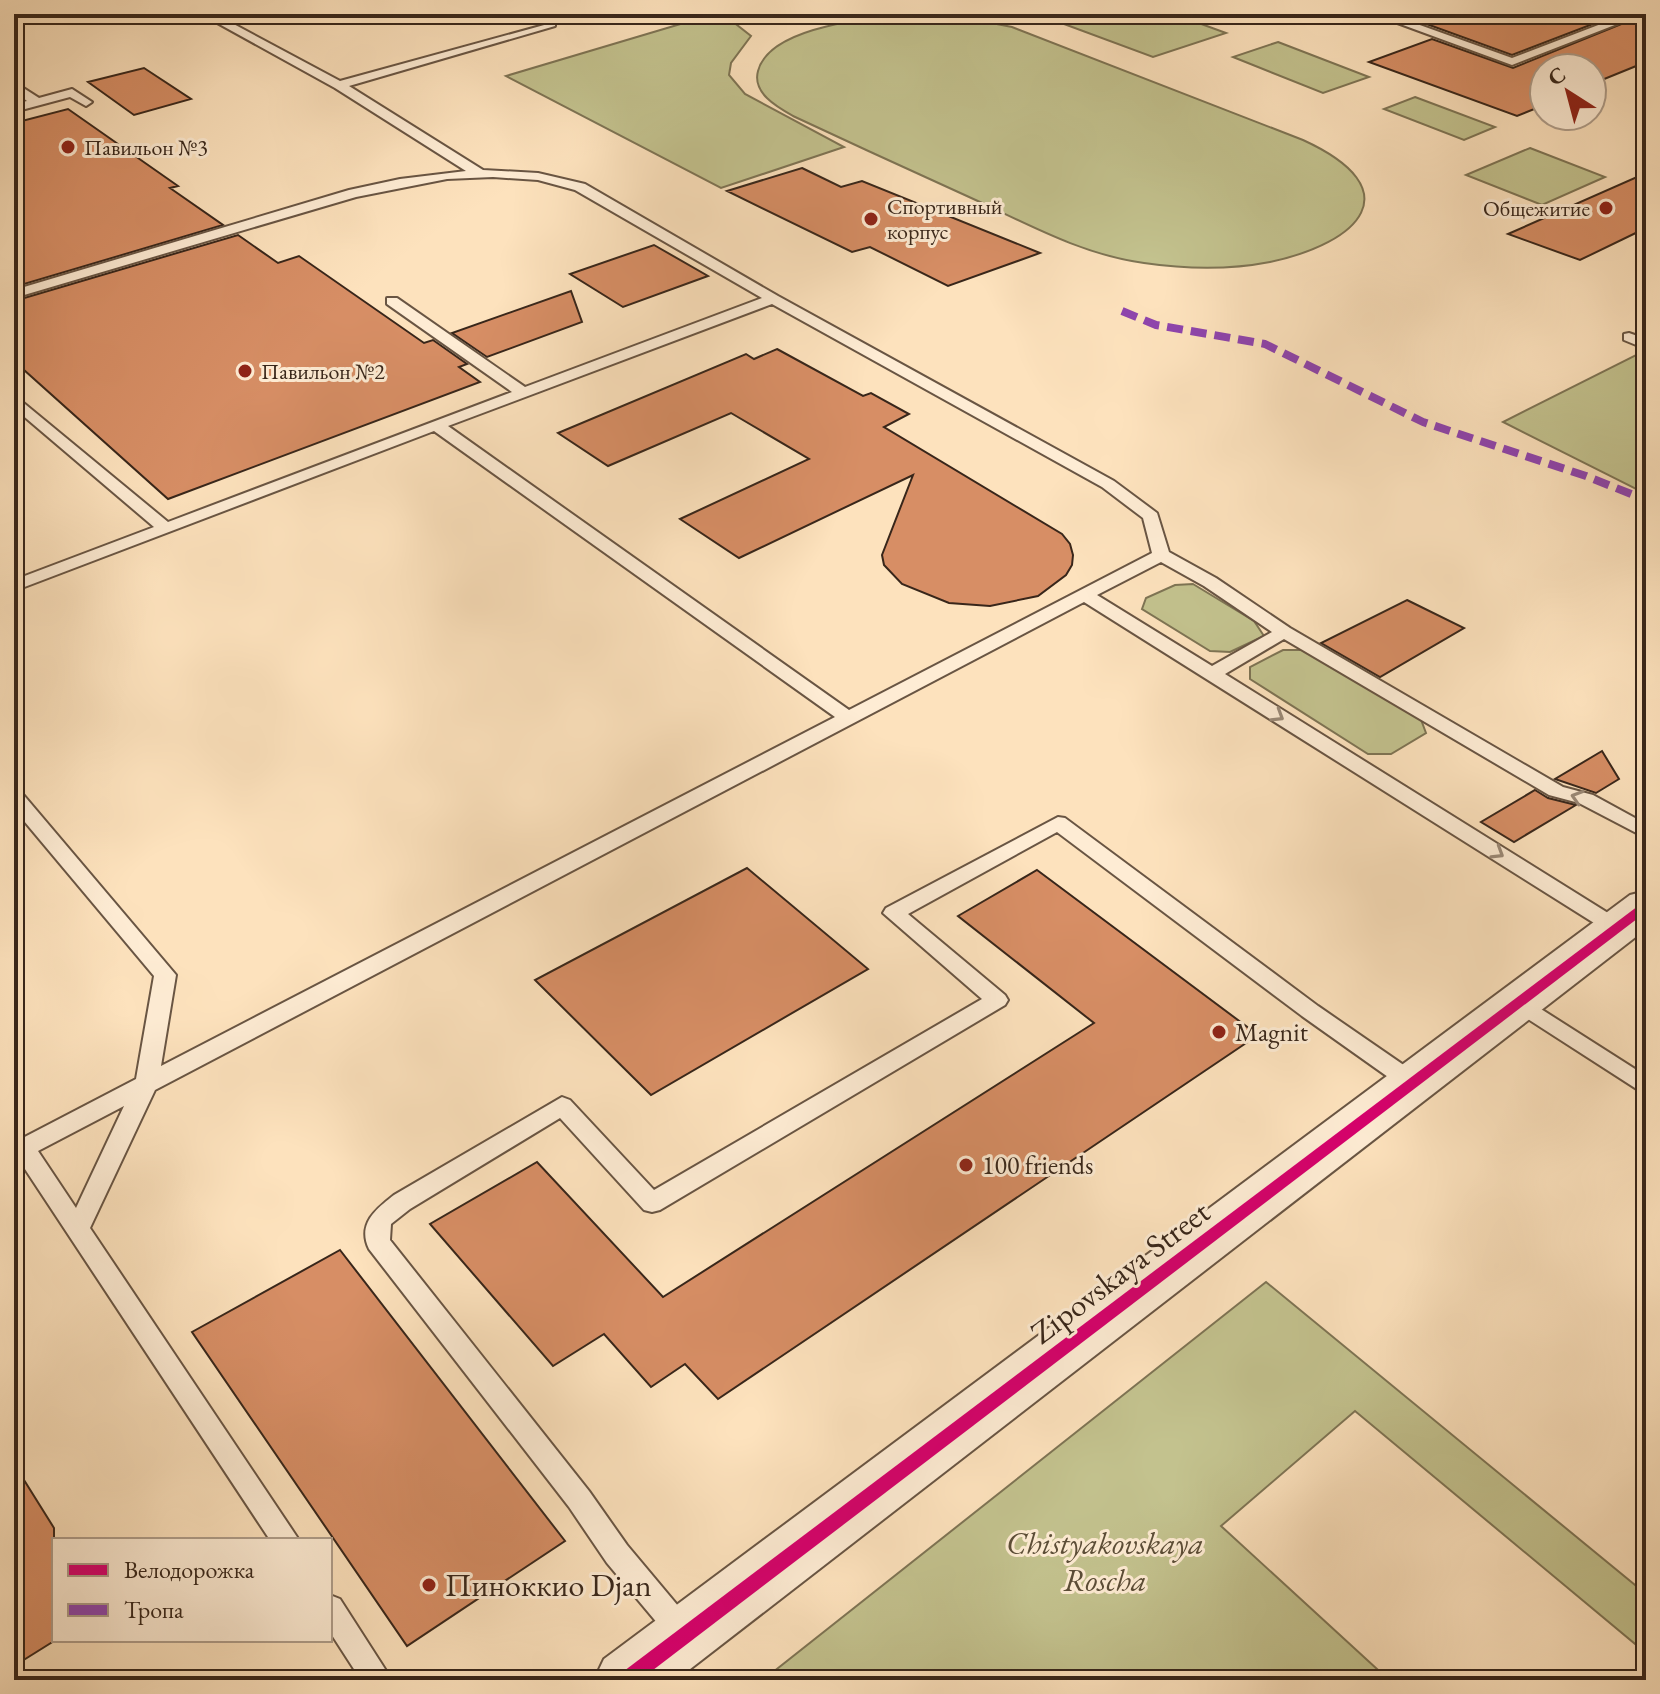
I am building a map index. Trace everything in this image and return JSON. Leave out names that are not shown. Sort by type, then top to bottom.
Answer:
[{"type":"street","name":"Zipovskaya Street","points":[[626,1680],[1632,917]]},
{"type":"lane","points":[[207,14],[339,85],[482,175]]},
{"type":"lane","points":[[1379,14],[1512,62],[1637,14]]},
{"type":"lane","points":[[339,85],[551,24]]},
{"type":"lane","points":[[14,86],[37,102]]},
{"type":"lane","points":[[14,108],[72,93],[86,102]]},
{"type":"lane","points":[[14,294],[386,184],[482,175],[541,177],[580,187],[773,299],[1108,484],[1151,516],[1161,555],[1210,582],[1284,632],[1556,791],[1586,799],[1646,832]]},
{"type":"lane","points":[[14,586],[773,299]]},
{"type":"lane","points":[[392,301],[523,393]]},
{"type":"lane","points":[[1629,337],[1646,345]]},
{"type":"lane","points":[[14,400],[165,528]]},
{"type":"lane","points":[[436,425],[848,718]]},
{"type":"lane","points":[[284,1538],[78,1228],[18,1151],[1161,555]]},
{"type":"lane","points":[[1085,595],[1212,674],[1632,917]]},
{"type":"lane","points":[[1212,674],[1284,632]]},
{"type":"lane","points":[[14,796],[165,975],[147,1082],[78,1228]]},
{"type":"lane","points":[[685,1635],[617,1554],[579,1499],[378,1242],[379,1220],[402,1202],[562,1106],[652,1203],[997,1000],[893,913],[1058,823],[1310,1011],[1413,1083]]},
{"type":"lane","points":[[1519,1003],[1646,1087]]},
{"type":"lane","points":[[332,1611],[378,1680]]},
{"type":"green space","points":[[714,14],[723,14],[751,36],[731,63],[729,75],[745,94],[844,147],[721,188],[506,76]]},
{"type":"green space","points":[[1037,14],[1174,14],[1226,33],[1153,57]]},
{"type":"green space","points":[[915,15],[966,18],[1012,27],[1303,140],[1337,159],[1356,177],[1364,196],[1361,213],[1349,228],[1328,242],[1270,262],[1207,268],[1122,259],[1080,247],[1040,230],[793,116],[762,93],[757,79],[758,71],[767,55],[782,43],[826,26]]},
{"type":"green space","points":[[1278,42],[1369,77],[1323,93],[1233,57]]},
{"type":"green space","points":[[1415,97],[1495,127],[1464,140],[1384,109]]},
{"type":"green space","points":[[1530,148],[1605,177],[1542,205],[1466,175]]},
{"type":"green space","points":[[1642,352],[1646,354],[1646,494],[1503,422]]},
{"type":"green space","points":[[1193,584],[1254,621],[1264,636],[1230,652],[1210,651],[1142,609],[1146,598],[1175,585]]},
{"type":"green space","points":[[1283,650],[1305,650],[1420,717],[1426,733],[1391,754],[1368,754],[1250,679],[1250,667]]},
{"type":"green space","name":"Chistyakovskaya Roscha","points":[[1266,1282],[1646,1594],[1646,1653],[1355,1411],[1221,1526],[1389,1680],[763,1680]]},
{"type":"building","points":[[1410,14],[1619,14],[1512,55],[1410,18]]},
{"type":"building","points":[[1646,14],[1646,62],[1608,77],[1608,52],[1552,52]]},
{"type":"building","points":[[1432,39],[1513,68],[1528,62],[1528,112],[1517,116],[1369,62]]},
{"type":"building","points":[[144,68],[191,99],[134,115],[88,82]]},
{"type":"building","points":[[68,109],[178,186],[170,188],[223,225],[14,287],[14,123]]},
{"type":"building","name":"Спортивный корпус","points":[[802,168],[841,187],[862,181],[1040,253],[948,286],[870,247],[852,252],[727,191]]},
{"type":"building","name":"Общежитие","points":[[1646,173],[1646,228],[1580,260],[1508,234]]},
{"type":"building","name":"Павильон №2","points":[[238,235],[278,263],[299,256],[424,343],[433,340],[467,364],[459,367],[480,382],[168,499],[14,361],[14,301]]},
{"type":"building","points":[[654,245],[708,276],[623,307],[570,274]]},
{"type":"building","points":[[571,291],[582,322],[487,357],[452,333]]},
{"type":"building","points":[[777,349],[863,396],[871,393],[909,414],[884,427],[1062,534],[1070,544],[1073,555],[1066,575],[1038,596],[990,606],[949,603],[902,584],[884,565],[882,555],[913,475],[739,558],[680,519],[809,459],[731,413],[608,466],[558,433],[746,354],[754,359]]},
{"type":"building","points":[[1407,600],[1464,628],[1380,677],[1321,643]]},
{"type":"building","points":[[1602,751],[1619,779],[1596,793],[1555,779]]},
{"type":"building","points":[[1535,790],[1548,798],[1576,805],[1514,842],[1481,822]]},
{"type":"building","points":[[747,868],[868,969],[651,1095],[535,980]]},
{"type":"building","points":[[1037,870],[1258,1035],[718,1399],[685,1364],[651,1387],[604,1334],[553,1366],[430,1224],[537,1162],[663,1297],[1094,1023],[958,916]]},
{"type":"building","points":[[340,1250],[565,1541],[407,1646],[192,1332]]},
{"type":"building","points":[[14,1464],[54,1528],[54,1538],[52,1642],[14,1666]]},
{"type":"marked path","points":[[1122,311],[1156,325],[1265,344],[1423,422],[1586,476],[1646,500]]},
{"type":"cycle path","points":[[626,1680],[1646,906]]},
{"type":"place","name":"Павильон №3","points":[[68,147]]},
{"type":"place","name":"Общежитие","points":[[1606,208]]},
{"type":"place","name":"Спортивный корпус","points":[[871,219]]},
{"type":"place","name":"Павильон №2","points":[[245,371]]},
{"type":"place","name":"Magnit","points":[[1219,1032]]},
{"type":"place","name":"100 friends","points":[[966,1165]]},
{"type":"place","name":"Пиноккио Djan","points":[[429,1585]]}]
